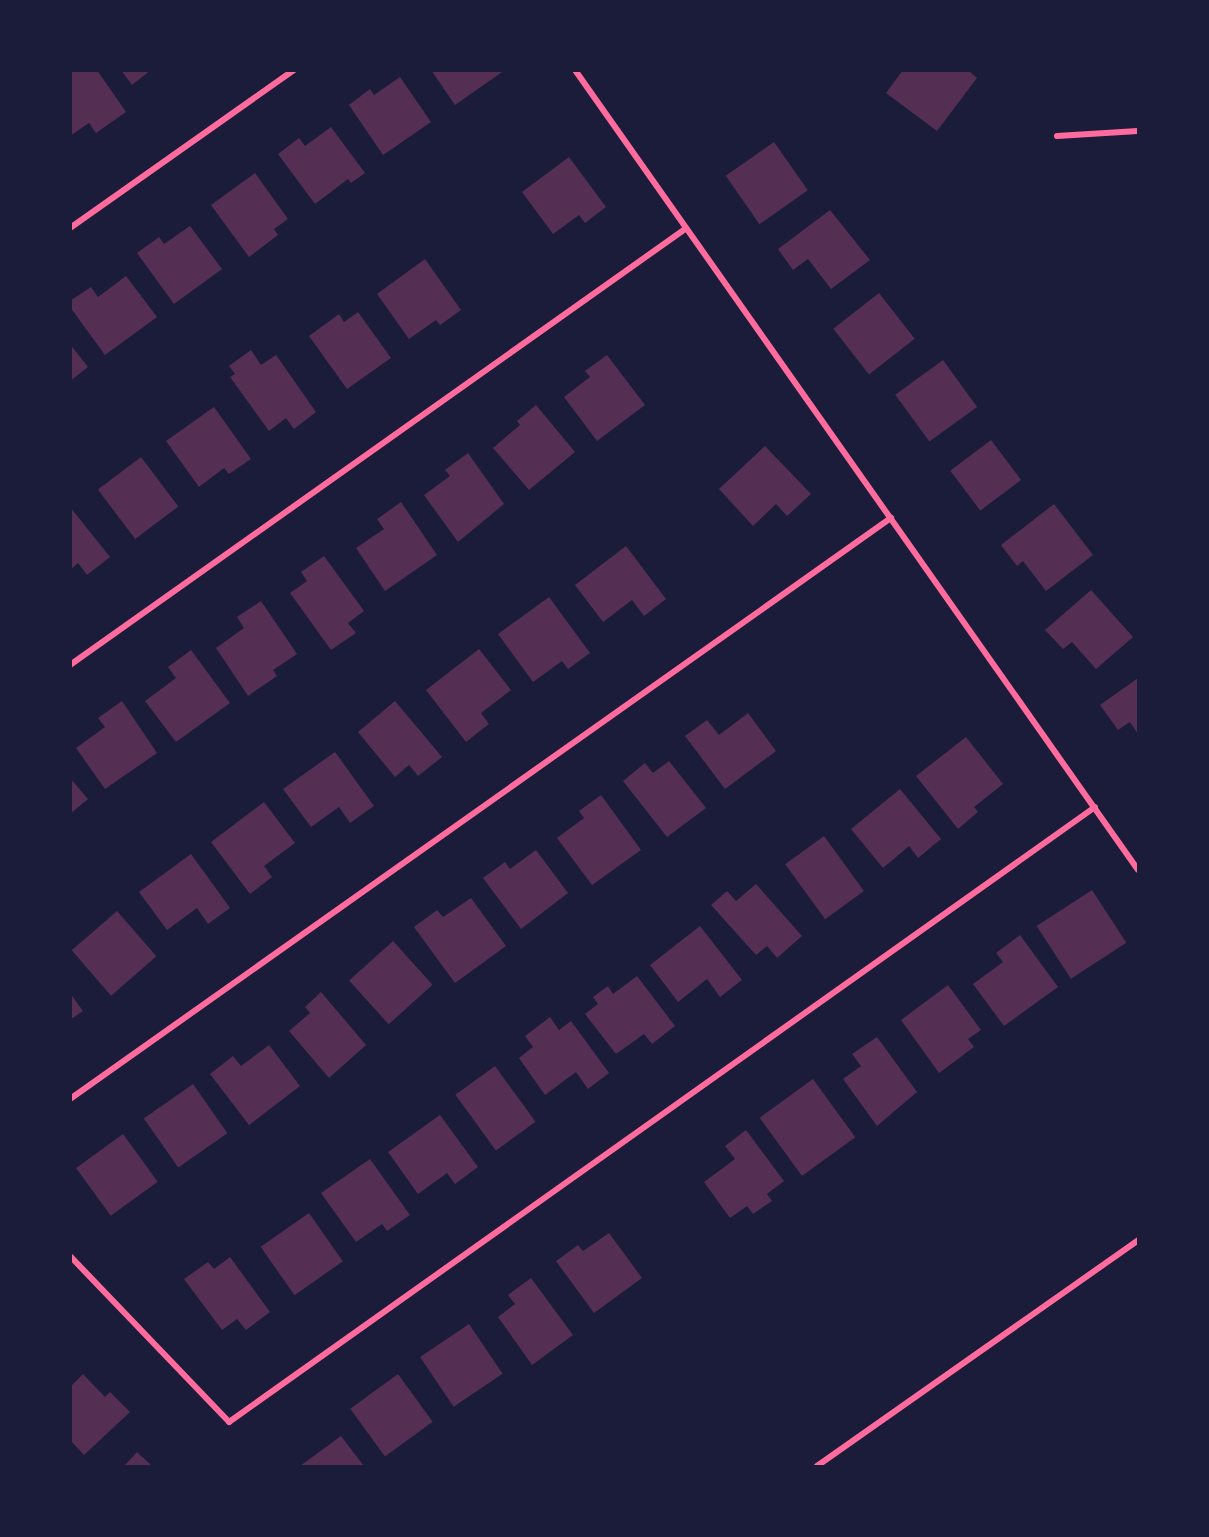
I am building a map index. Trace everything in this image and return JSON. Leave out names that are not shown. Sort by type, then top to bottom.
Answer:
[{"type":"street","points":[[70,228],[294,70]]},
{"type":"street","points":[[575,70],[1138,870]]},
{"type":"street","points":[[1058,136],[1138,131]]},
{"type":"street","points":[[70,665],[685,229]]},
{"type":"street","points":[[70,1099],[891,518]]},
{"type":"street","points":[[70,1256],[229,1422],[1095,807]]},
{"type":"street","points":[[817,1467],[1138,1240]]},
{"type":"building","points":[[74,70],[97,70],[126,112],[96,133],[89,123],[70,136],[70,73]]},
{"type":"building","points":[[121,70],[151,70],[132,85]]},
{"type":"building","points":[[431,70],[505,70],[455,105]]},
{"type":"building","points":[[903,70],[968,70],[977,78],[937,131],[886,93]]},
{"type":"building","points":[[400,77],[431,122],[383,155],[349,105],[370,89],[374,95]]},
{"type":"building","points":[[331,127],[365,173],[351,183],[348,179],[315,204],[278,154],[299,138],[305,146]]},
{"type":"building","points":[[774,142],[808,190],[760,224],[726,176]]},
{"type":"building","points":[[569,157],[606,207],[585,223],[579,215],[553,234],[522,192]]},
{"type":"building","points":[[255,173],[288,219],[274,229],[278,235],[249,257],[211,205]]},
{"type":"building","points":[[830,210],[870,260],[831,289],[808,259],[793,270],[778,249]]},
{"type":"building","points":[[190,226],[222,269],[174,304],[137,253],[159,237],[164,244]]},
{"type":"building","points":[[425,259],[461,310],[440,325],[436,320],[409,339],[377,294]]},
{"type":"building","points":[[126,276],[157,317],[105,355],[70,307],[70,301],[91,287],[98,297]]},
{"type":"building","points":[[879,293],[915,339],[869,374],[833,329]]},
{"type":"building","points":[[358,312],[391,358],[347,389],[309,336],[339,314],[344,322]]},
{"type":"building","points":[[70,344],[88,367],[70,381]]},
{"type":"building","points":[[251,350],[261,365],[276,355],[316,412],[294,429],[286,418],[269,431],[230,377],[235,374],[229,366]]},
{"type":"building","points":[[607,355],[645,405],[597,441],[564,397],[590,377],[585,371]]},
{"type":"building","points":[[943,360],[977,407],[929,442],[895,395]]},
{"type":"building","points":[[536,405],[575,452],[529,490],[493,448],[520,425],[517,421]]},
{"type":"building","points":[[214,407],[251,459],[229,474],[224,468],[199,487],[166,441]]},
{"type":"building","points":[[991,440],[1021,480],[980,511],[950,471]]},
{"type":"building","points":[[765,446],[811,494],[787,516],[776,504],[753,526],[719,489]]},
{"type":"building","points":[[468,453],[504,504],[458,542],[424,495],[450,476],[445,470]]},
{"type":"building","points":[[141,457],[178,507],[135,539],[98,489]]},
{"type":"building","points":[[401,502],[437,555],[385,591],[356,548],[384,529],[377,519]]},
{"type":"building","points":[[1054,504],[1093,555],[1046,591],[1023,561],[1017,566],[1001,545]]},
{"type":"building","points":[[70,507],[110,557],[87,575],[78,563],[70,570]]},
{"type":"building","points":[[626,546],[666,599],[644,616],[632,600],[603,622],[575,585]]},
{"type":"building","points":[[324,556],[364,611],[348,623],[356,633],[331,650],[290,593],[307,581],[301,572]]},
{"type":"building","points":[[1091,590],[1133,637],[1096,669],[1072,642],[1063,649],[1045,630]]},
{"type":"building","points":[[549,597],[590,653],[568,669],[562,661],[533,682],[498,634]]},
{"type":"building","points":[[261,601],[297,654],[273,670],[277,676],[248,696],[216,648],[244,628],[237,617]]},
{"type":"building","points":[[479,649],[511,690],[481,713],[489,724],[466,742],[426,690]]},
{"type":"building","points":[[191,650],[230,703],[176,742],[145,701],[176,678],[168,667]]},
{"type":"building","points":[[1138,678],[1138,734],[1130,722],[1118,730],[1100,705]]},
{"type":"building","points":[[122,701],[157,753],[105,789],[76,748],[105,727],[98,718]]},
{"type":"building","points":[[395,701],[442,757],[418,776],[409,765],[395,777],[358,732]]},
{"type":"building","points":[[748,713],[776,751],[725,789],[685,736],[707,720],[719,735]]},
{"type":"building","points":[[966,737],[1003,784],[974,807],[978,812],[958,829],[916,776]]},
{"type":"building","points":[[335,752],[374,806],[350,823],[339,807],[311,827],[283,789]]},
{"type":"building","points":[[669,761],[706,808],[667,837],[623,781],[645,763],[653,773]]},
{"type":"building","points":[[70,778],[88,799],[70,814]]},
{"type":"building","points":[[900,789],[941,839],[918,858],[909,846],[883,868],[851,829]]},
{"type":"building","points":[[601,795],[641,850],[592,885],[557,838],[584,818],[579,811]]},
{"type":"building","points":[[264,802],[295,843],[264,866],[272,877],[250,894],[211,842]]},
{"type":"building","points":[[824,836],[864,891],[825,919],[785,864]]},
{"type":"building","points":[[536,850],[568,893],[521,929],[483,878],[505,862],[510,869]]},
{"type":"building","points":[[191,854],[230,908],[208,924],[197,908],[167,930],[139,892]]},
{"type":"building","points":[[756,884],[802,936],[777,958],[767,946],[756,955],[711,905],[727,891],[736,901]]},
{"type":"building","points":[[1092,890],[1126,943],[1071,979],[1037,926]]},
{"type":"building","points":[[471,898],[506,946],[455,983],[414,927],[437,910],[443,917]]},
{"type":"building","points":[[117,911],[156,956],[111,996],[72,950]]},
{"type":"building","points":[[700,926],[742,980],[720,997],[707,979],[678,1002],[650,965]]},
{"type":"building","points":[[1020,935],[1058,987],[1004,1026],[973,984],[1003,962],[996,953]]},
{"type":"building","points":[[393,941],[432,985],[389,1024],[349,980]]},
{"type":"building","points":[[637,976],[675,1026],[652,1044],[644,1034],[616,1054],[585,1014],[598,1004],[593,997],[608,986],[613,994]]},
{"type":"building","points":[[948,985],[981,1030],[968,1039],[974,1047],[939,1073],[901,1020]]},
{"type":"building","points":[[321,992],[366,1045],[329,1078],[289,1031],[310,1013],[305,1007]]},
{"type":"building","points":[[70,993],[83,1011],[70,1020]]},
{"type":"building","points":[[550,1017],[559,1030],[571,1021],[609,1073],[588,1089],[576,1072],[545,1095],[519,1058],[533,1047],[525,1036]]},
{"type":"building","points":[[877,1037],[917,1092],[877,1126],[843,1079],[861,1066],[852,1054]]},
{"type":"building","points":[[269,1045],[300,1086],[249,1125],[210,1074],[233,1056],[241,1066]]},
{"type":"building","points":[[495,1066],[536,1122],[496,1151],[455,1095]]},
{"type":"building","points":[[813,1079],[855,1137],[802,1176],[760,1118]]},
{"type":"building","points":[[193,1084],[227,1133],[178,1168],[144,1118]]},
{"type":"building","points":[[440,1115],[478,1167],[455,1184],[447,1173],[418,1194],[388,1152]]},
{"type":"building","points":[[746,1130],[784,1181],[767,1194],[772,1201],[753,1214],[747,1206],[730,1218],[704,1182],[735,1159],[725,1146]]},
{"type":"building","points":[[123,1134],[158,1182],[111,1216],[76,1168]]},
{"type":"building","points":[[370,1159],[410,1215],[387,1231],[382,1224],[356,1242],[321,1193]]},
{"type":"building","points":[[309,1213],[343,1261],[295,1295],[261,1247]]},
{"type":"building","points":[[609,1233],[642,1278],[594,1313],[556,1261],[578,1245],[583,1251]]},
{"type":"building","points":[[230,1257],[270,1312],[246,1330],[237,1319],[222,1330],[184,1279],[208,1262],[214,1269]]},
{"type":"building","points":[[531,1278],[573,1335],[532,1365],[498,1317],[515,1304],[508,1295]]},
{"type":"building","points":[[469,1324],[503,1374],[454,1407],[420,1357]]},
{"type":"building","points":[[83,1374],[105,1397],[110,1392],[130,1412],[84,1455],[70,1440],[70,1387]]},
{"type":"building","points":[[398,1374],[433,1422],[385,1456],[350,1409]]},
{"type":"building","points":[[341,1436],[364,1466],[300,1466]]},
{"type":"building","points":[[137,1452],[152,1466],[124,1466]]}]
